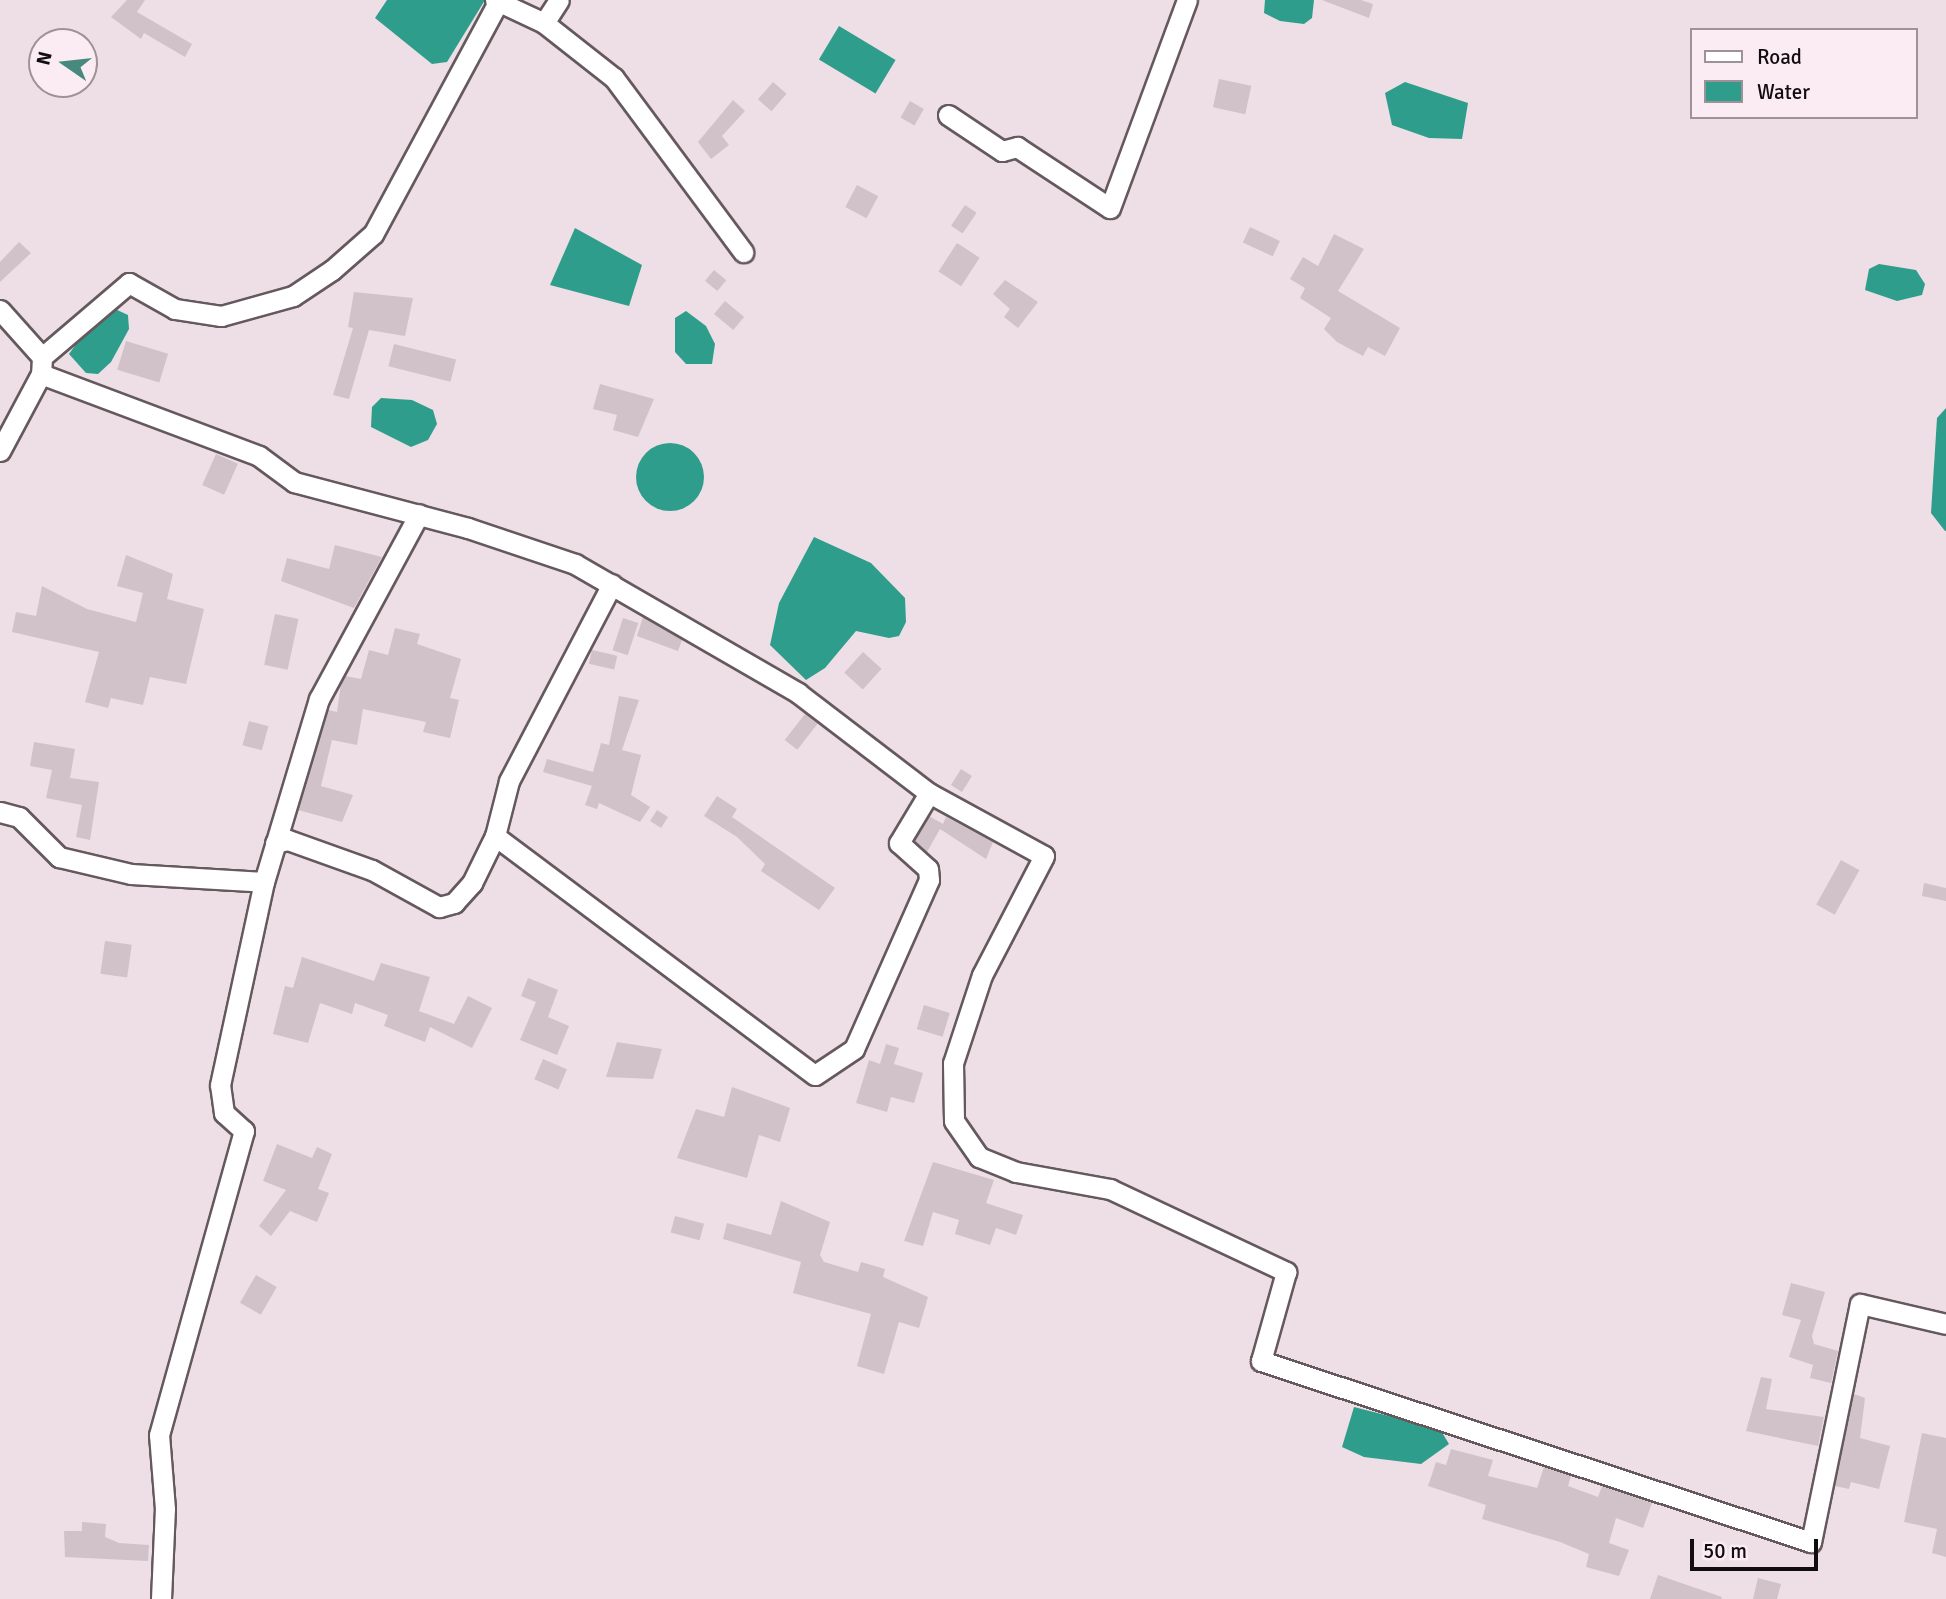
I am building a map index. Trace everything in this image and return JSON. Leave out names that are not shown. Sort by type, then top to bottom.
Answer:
[{"type":"street","points":[[544,23],[559,0]]},
{"type":"street","points":[[948,115],[1002,151],[1017,147],[1110,208],[1187,0]]},
{"type":"street","points":[[0,451],[42,365],[129,283],[174,309],[221,316],[293,296],[332,270],[373,234],[496,2],[544,23],[614,78],[743,253]]},
{"type":"street","points":[[0,310],[42,365],[259,456],[294,482],[419,514],[538,550],[612,584],[798,693],[929,793],[1044,856],[982,975],[953,1063],[954,1121],[979,1157],[1016,1172],[1110,1189],[1286,1272],[1261,1360],[1811,1542],[1860,1304],[1946,1325]]},
{"type":"street","points":[[161,1599],[165,1509],[159,1435],[244,1131],[224,1113],[220,1085],[264,881],[318,699],[419,514]]},
{"type":"street","points":[[275,844],[288,840],[372,870],[447,907],[472,883],[495,836],[509,781],[612,584]]},
{"type":"street","points":[[495,836],[815,1075],[854,1049],[929,880],[928,869],[899,843],[929,793]]},
{"type":"street","points":[[0,812],[19,817],[59,856],[71,860],[131,874],[264,881]]},
{"type":"water","points":[[387,0],[485,0],[447,62],[432,64],[375,18]]},
{"type":"water","points":[[1265,0],[1314,0],[1312,18],[1304,24],[1280,21],[1264,13]]},
{"type":"water","points":[[839,26],[896,60],[875,93],[819,59]]},
{"type":"water","points":[[1405,82],[1468,103],[1462,139],[1429,138],[1392,125],[1385,93]]},
{"type":"water","points":[[575,228],[642,265],[629,306],[550,285]]},
{"type":"water","points":[[1879,264],[1916,270],[1925,284],[1922,295],[1897,301],[1865,290],[1869,269]]},
{"type":"water","points":[[115,309],[128,315],[129,329],[111,362],[98,374],[86,373],[69,354],[88,327]]},
{"type":"water","points":[[686,311],[706,326],[715,344],[712,364],[686,364],[675,352],[675,318]]},
{"type":"water","points":[[381,398],[412,400],[433,410],[437,424],[428,440],[411,447],[371,427],[372,407]]},
{"type":"water","points":[[1946,408],[1945,531],[1931,513],[1937,418]]},
{"type":"water","points":[[670,443],[683,446],[694,453],[701,464],[704,477],[701,490],[694,501],[683,508],[670,511],[657,508],[646,501],[639,490],[636,477],[639,464],[646,453],[657,446]]},
{"type":"water","points":[[814,537],[871,563],[905,598],[906,622],[899,636],[889,638],[856,631],[825,668],[806,680],[770,645],[779,603]]},
{"type":"water","points":[[1354,1407],[1440,1429],[1449,1444],[1421,1464],[1364,1457],[1342,1447]]},
{"type":"building","points":[[127,0],[145,0],[137,12],[192,44],[185,57],[144,33],[141,39],[111,17]]},
{"type":"building","points":[[1322,0],[1361,0],[1373,4],[1369,18]]},
{"type":"building","points":[[1219,79],[1251,86],[1245,114],[1213,107]]},
{"type":"building","points":[[773,82],[787,94],[771,111],[758,99]]},
{"type":"building","points":[[733,100],[745,111],[722,136],[729,145],[711,159],[698,142]]},
{"type":"building","points":[[910,101],[924,109],[914,125],[900,117]]},
{"type":"building","points":[[857,185],[878,196],[866,218],[845,207]]},
{"type":"building","points":[[965,205],[977,213],[963,234],[951,226]]},
{"type":"building","points":[[1250,227],[1280,241],[1273,256],[1243,242]]},
{"type":"building","points":[[1334,234],[1364,249],[1338,291],[1400,328],[1385,356],[1368,347],[1363,356],[1337,342],[1324,329],[1331,318],[1300,298],[1305,288],[1290,279],[1303,257],[1318,266]]},
{"type":"building","points":[[19,242],[31,253],[0,282],[0,262]]},
{"type":"building","points":[[957,243],[980,258],[961,286],[938,272]]},
{"type":"building","points":[[714,270],[726,280],[717,291],[705,281]]},
{"type":"building","points":[[1005,280],[1038,302],[1018,328],[1004,317],[1010,309],[993,294]]},
{"type":"building","points":[[354,292],[413,298],[405,336],[369,330],[349,399],[333,395],[353,328],[348,327]]},
{"type":"building","points":[[725,301],[744,317],[733,330],[714,314]]},
{"type":"building","points":[[126,341],[168,354],[159,383],[117,370]]},
{"type":"building","points":[[394,344],[456,359],[451,382],[388,366]]},
{"type":"building","points":[[600,384],[654,399],[638,437],[613,430],[617,415],[593,409]]},
{"type":"building","points":[[216,454],[238,464],[224,495],[202,485]]},
{"type":"building","points":[[335,545],[382,557],[354,608],[281,581],[287,558],[329,569]]},
{"type":"building","points":[[126,555],[173,574],[167,599],[204,609],[186,684],[150,677],[143,705],[111,698],[108,708],[85,702],[99,652],[12,632],[16,612],[36,616],[42,586],[87,609],[136,622],[143,593],[117,586]]},
{"type":"building","points":[[275,614],[298,619],[288,670],[264,665]]},
{"type":"building","points":[[643,617],[682,640],[678,651],[637,636]]},
{"type":"building","points":[[623,618],[638,623],[628,655],[612,650]]},
{"type":"building","points":[[395,628],[420,634],[417,644],[461,659],[450,698],[459,700],[450,738],[423,732],[426,722],[363,709],[357,745],[332,740],[321,786],[353,795],[342,822],[298,810],[328,710],[337,712],[341,683],[345,676],[361,679],[369,650],[388,655]]},
{"type":"building","points":[[592,650],[617,656],[614,669],[589,664]]},
{"type":"building","points":[[863,652],[882,669],[863,690],[844,673]]},
{"type":"building","points":[[619,696],[639,700],[622,750],[641,755],[631,795],[650,807],[640,822],[599,803],[597,809],[585,805],[592,786],[543,772],[547,759],[593,772],[601,743],[609,745]]},
{"type":"building","points":[[805,714],[818,724],[797,750],[785,740]]},
{"type":"building","points":[[249,721],[268,726],[262,750],[243,745]]},
{"type":"building","points":[[34,742],[75,749],[70,778],[99,782],[90,840],[76,837],[82,805],[46,798],[52,770],[30,766]]},
{"type":"building","points":[[961,769],[972,776],[962,792],[951,785]]},
{"type":"building","points":[[717,796],[737,809],[732,817],[835,888],[819,910],[761,871],[765,864],[737,837],[704,816]]},
{"type":"building","points":[[657,810],[668,817],[661,828],[650,821]]},
{"type":"building","points":[[929,816],[943,824],[946,817],[993,842],[986,859],[940,829],[927,852],[915,841]]},
{"type":"building","points":[[1841,860],[1859,870],[1835,915],[1816,905]]},
{"type":"building","points":[[1924,883],[1946,888],[1946,901],[1922,896]]},
{"type":"building","points":[[105,941],[132,945],[127,977],[100,974]]},
{"type":"building","points":[[302,957],[374,981],[381,963],[430,977],[419,1011],[454,1024],[468,996],[492,1008],[472,1048],[430,1027],[425,1042],[384,1026],[388,1015],[355,1003],[352,1014],[320,1003],[308,1043],[273,1034],[285,986],[293,988]]},
{"type":"building","points":[[528,978],[558,990],[548,1017],[569,1026],[557,1055],[520,1040],[536,1002],[521,996]]},
{"type":"building","points":[[924,1005],[950,1013],[943,1037],[917,1029]]},
{"type":"building","points":[[617,1042],[662,1049],[653,1079],[606,1077]]},
{"type":"building","points":[[886,1044],[899,1048],[894,1064],[923,1073],[914,1103],[891,1097],[887,1112],[856,1103],[869,1060],[880,1064]]},
{"type":"building","points":[[543,1059],[567,1069],[558,1089],[534,1079]]},
{"type":"building","points":[[732,1087],[790,1108],[780,1142],[759,1135],[747,1178],[677,1158],[696,1109],[724,1117]]},
{"type":"building","points":[[277,1144],[312,1158],[317,1147],[332,1154],[318,1189],[329,1193],[317,1222],[290,1211],[271,1236],[259,1226],[286,1190],[263,1181]]},
{"type":"building","points":[[933,1162],[994,1180],[986,1203],[1023,1215],[1016,1235],[996,1228],[990,1245],[955,1234],[959,1220],[933,1212],[923,1246],[904,1241]]},
{"type":"building","points":[[781,1201],[830,1222],[820,1255],[824,1262],[858,1272],[861,1262],[885,1269],[883,1277],[928,1297],[919,1328],[899,1322],[884,1374],[857,1366],[871,1314],[793,1293],[801,1262],[723,1239],[727,1223],[771,1235]]},
{"type":"building","points":[[675,1216],[704,1224],[700,1240],[671,1232]]},
{"type":"building","points":[[256,1275],[277,1287],[261,1315],[240,1303]]},
{"type":"building","points":[[1791,1283],[1825,1292],[1812,1336],[1814,1344],[1838,1351],[1831,1383],[1810,1378],[1813,1365],[1789,1357],[1801,1320],[1782,1315]]},
{"type":"building","points":[[1761,1377],[1772,1379],[1766,1409],[1824,1417],[1818,1446],[1746,1431]]},
{"type":"building","points":[[1854,1394],[1865,1398],[1860,1438],[1890,1446],[1879,1489],[1851,1482],[1849,1489],[1835,1486]]},
{"type":"building","points":[[1922,1433],[1946,1438],[1946,1557],[1932,1553],[1937,1529],[1904,1522]]},
{"type":"building","points":[[1451,1449],[1493,1460],[1488,1476],[1537,1488],[1544,1467],[1571,1476],[1568,1486],[1598,1497],[1602,1486],[1652,1503],[1643,1528],[1616,1518],[1609,1543],[1629,1550],[1619,1576],[1586,1567],[1589,1554],[1560,1542],[1482,1519],[1486,1505],[1428,1486],[1436,1462],[1446,1465]]},
{"type":"building","points":[[82,1522],[106,1524],[105,1537],[119,1543],[149,1545],[148,1561],[65,1557],[64,1531],[82,1531]]},
{"type":"building","points":[[1658,1575],[1722,1597],[1650,1599]]},
{"type":"building","points":[[1758,1578],[1781,1584],[1777,1599],[1753,1599]]}]
